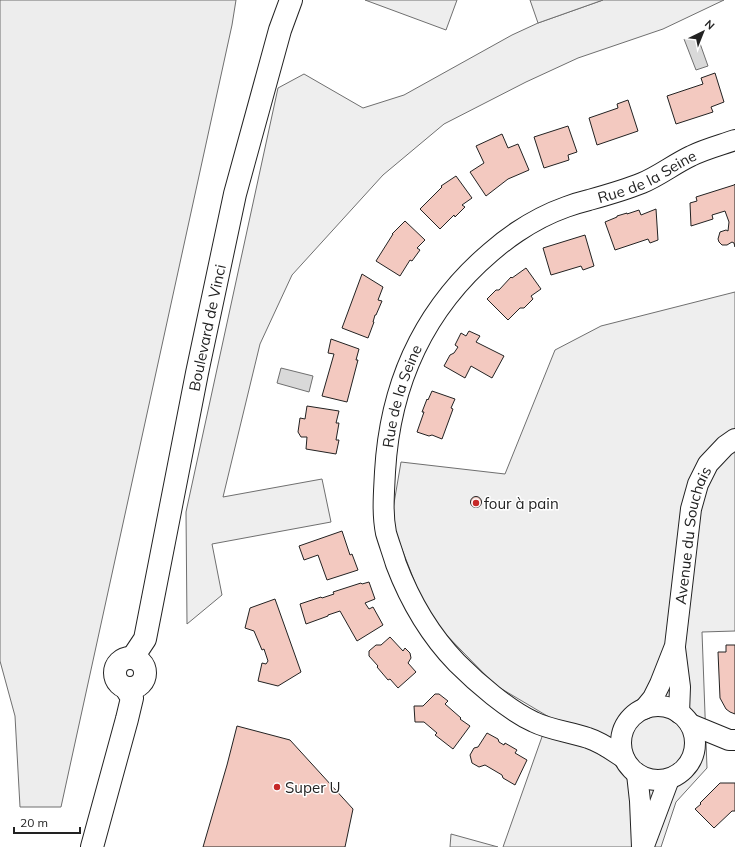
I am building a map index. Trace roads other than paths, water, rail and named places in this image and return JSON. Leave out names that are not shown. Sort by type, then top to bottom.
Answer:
[{"type":"main road","name":"Boulevard de Vinci","points":[[92,847],[132,698],[126,688],[118,682],[115,672],[116,667],[123,659],[133,657],[145,639],[196,380],[235,194],[280,30],[291,0]]},
{"type":"street","name":"Rue de la Seine","points":[[624,758],[590,738],[536,723],[513,710],[492,694],[457,663],[440,644],[425,623],[412,600],[402,577],[386,533],[383,513],[386,454],[390,423],[401,382],[412,355],[426,329],[444,301],[459,283],[475,266],[497,247],[516,232],[540,218],[567,206],[617,192],[644,182],[692,156],[735,140]]},
{"type":"street","name":"Avenue du Souchais","points":[[685,718],[675,646],[691,509],[698,484],[708,464],[725,446],[735,439]]},
{"type":"street","name":"Avenue du Souchais","points":[[644,709],[653,698],[660,684],[675,646]]},
{"type":"street","points":[[685,718],[693,731],[696,743],[694,754],[688,765],[680,774],[669,779],[658,781],[637,774],[624,758],[621,748],[622,737],[625,726],[630,719],[636,713],[644,709],[656,706],[668,708],[685,718],[732,740]]},
{"type":"street","name":"Rue de la Seine","points":[[590,738],[625,726]]},
{"type":"street","points":[[692,759],[732,740]]},
{"type":"street","points":[[637,774],[643,847]]},
{"type":"street","points":[[643,847],[669,779]]},
{"type":"place","name":"four à pain","points":[[476,503]]},
{"type":"place","name":"Super U","points":[[277,787]]}]
